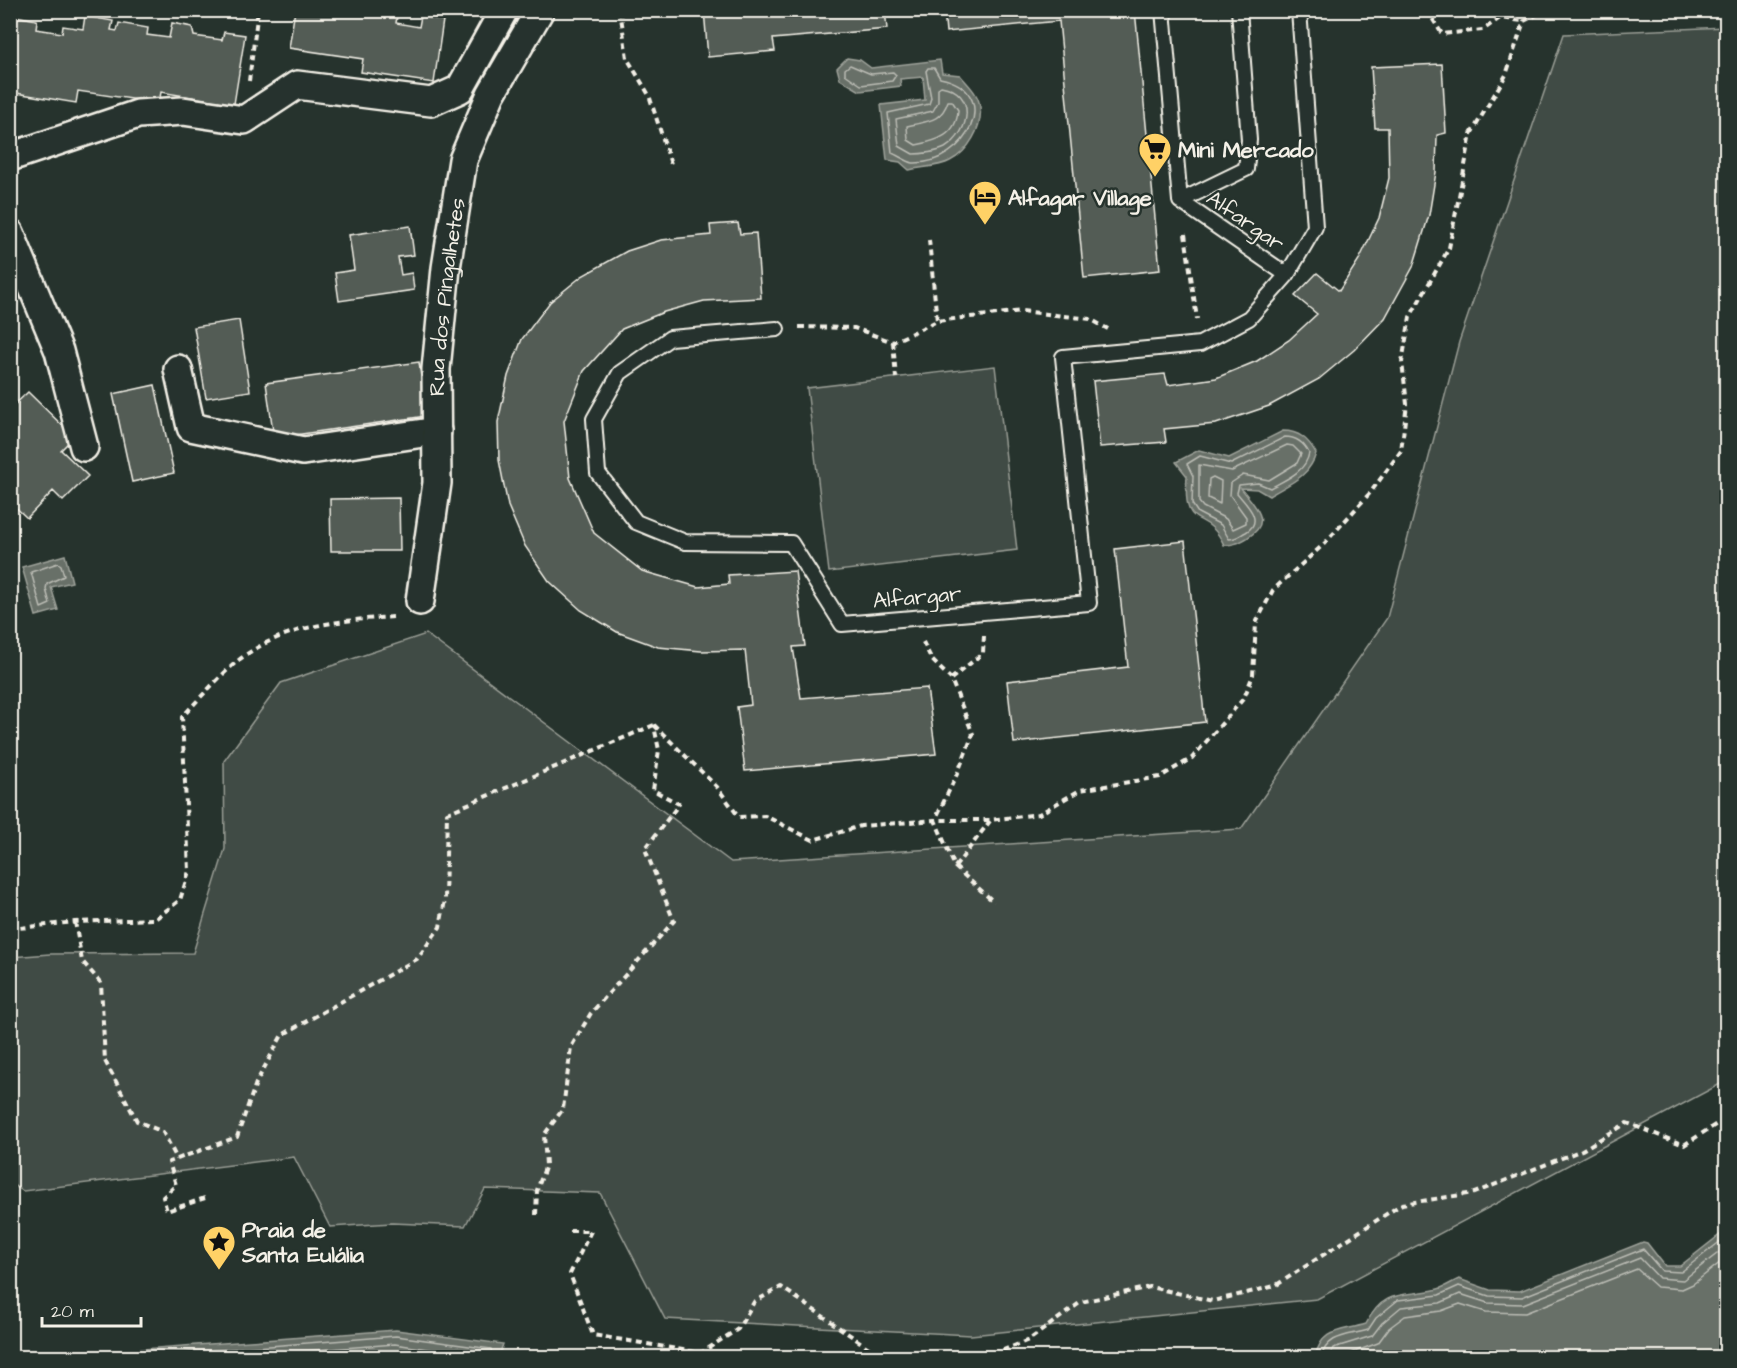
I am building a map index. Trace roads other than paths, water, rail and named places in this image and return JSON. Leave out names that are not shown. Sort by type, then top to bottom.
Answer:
[{"type":"street","points":[[10,157],[138,114],[183,111],[244,120],[297,85],[431,102],[460,88],[504,10]]},
{"type":"street","name":"Rua dos Pingalhetes","points":[[420,601],[437,483],[437,357],[446,268],[463,160],[491,94],[540,10]]},
{"type":"street","points":[[10,233],[58,351],[84,447]]},
{"type":"street","points":[[178,369],[190,427],[303,451],[436,431]]},
{"type":"lane","name":"Alfargar","points":[[1163,10],[1180,201]]},
{"type":"lane","name":"Alfargar","points":[[1180,201],[1246,169],[1249,140],[1239,10]]},
{"type":"lane","name":"Alfargar","points":[[777,328],[670,338],[620,373],[594,419],[598,473],[636,522],[685,542],[791,543],[842,624],[1089,603],[1063,357],[1200,344],[1249,318],[1287,275],[1315,227],[1299,10]]},
{"type":"lane","name":"Alfargar","points":[[1180,201],[1287,275]]},
{"type":"water","points":[[847,58],[860,60],[871,68],[940,60],[942,73],[960,75],[978,98],[980,115],[977,131],[963,152],[946,163],[909,170],[900,162],[887,160],[881,105],[925,100],[923,77],[900,79],[901,86],[860,91],[840,79],[837,68]]},
{"type":"water","points":[[1283,431],[1294,432],[1310,444],[1316,453],[1313,461],[1304,474],[1269,496],[1257,489],[1241,488],[1252,501],[1261,520],[1255,532],[1244,540],[1224,545],[1210,526],[1192,514],[1186,495],[1187,476],[1176,462],[1199,450],[1229,458]]},
{"type":"water","points":[[65,555],[72,582],[51,587],[58,610],[36,616],[22,567]]},
{"type":"water","points":[[1726,1230],[1726,1357],[1315,1357],[1322,1341],[1327,1336],[1340,1330],[1366,1324],[1381,1304],[1397,1296],[1438,1289],[1459,1279],[1490,1290],[1520,1291],[1643,1242],[1647,1243],[1665,1266],[1680,1266]]},
{"type":"water","points":[[396,1330],[503,1344],[498,1358],[37,1357]]},
{"type":"place","name":"Mini Mercado","points":[[1155,178]]},
{"type":"place","name":"Alfagar Village","points":[[985,226]]},
{"type":"place","name":"Praia de Santa Eulália","points":[[219,1271]]}]
